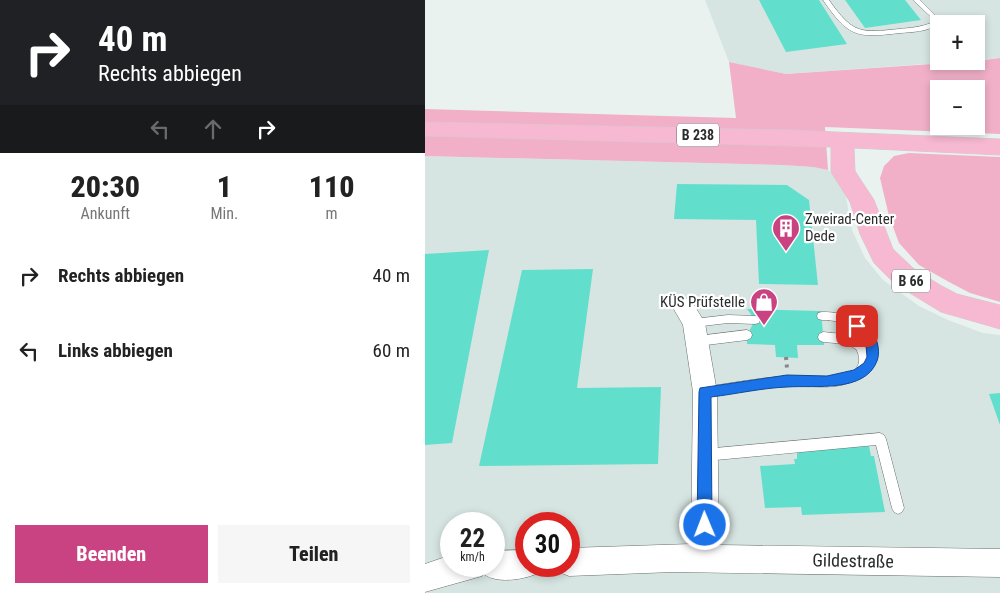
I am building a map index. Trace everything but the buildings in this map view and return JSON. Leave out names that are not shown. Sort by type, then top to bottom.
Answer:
[{"type":"main road","name":"B 238","points":[[425,129],[788,138],[1000,146]]},
{"type":"main road","name":"B 66","points":[[788,138],[829,158],[843,172],[862,200],[873,234],[883,256],[904,276],[951,304],[1000,317]]},
{"type":"main road","name":"B 66","points":[[851,140],[863,169],[862,200]]},
{"type":"main road","points":[[843,172],[851,140]]},
{"type":"street","points":[[692,323],[705,392],[705,559]]},
{"type":"street","name":"Gildestraße","points":[[580,562],[673,558],[1000,563]]},
{"type":"street","points":[[425,578],[440,573]]},
{"type":"lane","points":[[827,0],[838,16],[853,29],[863,34],[874,36],[934,24],[934,17],[916,0]]},
{"type":"lane","points":[[705,392],[787,381],[834,381],[857,375],[869,367],[873,357],[872,344],[863,330],[849,320],[821,316]]},
{"type":"lane","points":[[692,323],[728,319],[755,320]]},
{"type":"lane","points":[[692,323],[747,335]]},
{"type":"lane","points":[[823,337],[849,340],[860,346],[863,350],[865,364],[857,375]]},
{"type":"lane","points":[[704,456],[880,439],[898,508]]},
{"type":"shaded area","points":[[705,0],[1000,0],[1000,58],[985,59],[985,15],[930,15],[930,64],[786,74],[729,62]]},
{"type":"shaded area","points":[[1000,58],[1000,134],[985,133],[985,80],[930,80],[930,131],[825,127],[828,170],[782,165],[425,156],[425,109],[736,118],[729,62],[786,74],[930,64],[930,70],[985,70],[985,60]]},
{"type":"shaded area","points":[[909,153],[1000,157],[1000,302],[970,293],[919,265],[899,243],[889,216],[880,178],[884,166],[894,156]]},
{"type":"shaded area","points":[[425,156],[782,165],[828,170],[839,179],[846,197],[852,230],[865,258],[883,280],[919,306],[948,320],[983,333],[1000,335],[1000,593],[425,593]]},
{"type":"place","name":"Zweirad-Center Dede","points":[[786,252]]},
{"type":"place","name":"KÜS Prüfstelle","points":[[764,326]]},
{"type":"route","points":[[705,525],[705,392],[787,381],[841,380],[857,375],[869,367],[873,357],[872,344],[863,330],[857,326]]}]
